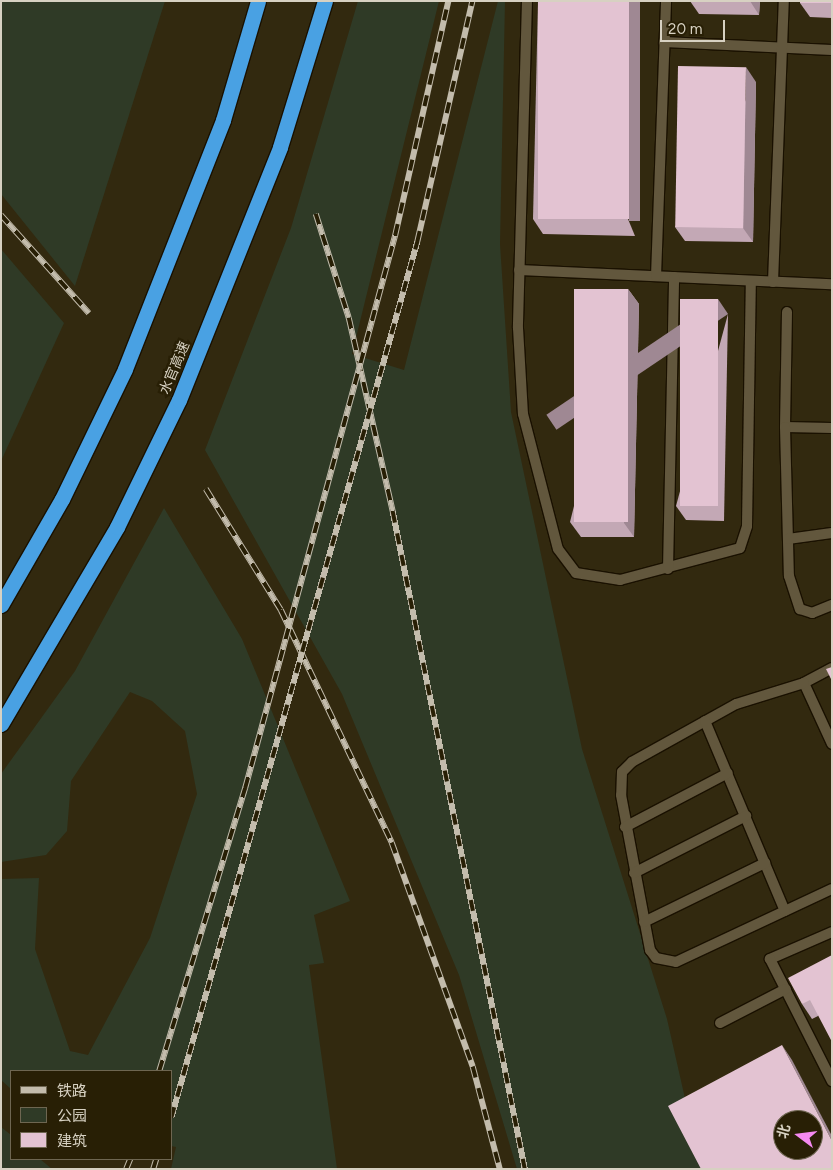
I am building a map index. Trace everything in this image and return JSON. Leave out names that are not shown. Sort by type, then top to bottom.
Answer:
[{"type":"highway","points":[[1,605],[62,499],[129,360],[223,120],[258,1]]},
{"type":"highway","name":"水官高速","points":[[1,724],[112,536],[179,400],[280,147],[325,1]]},
{"type":"lane","points":[[527,1],[519,270],[523,414],[543,502],[565,564],[576,573],[606,580],[668,569],[732,552],[745,538],[751,281]]},
{"type":"lane","points":[[656,276],[666,1]]},
{"type":"lane","points":[[772,282],[784,1]]},
{"type":"lane","points":[[664,42],[832,50]]},
{"type":"lane","points":[[519,270],[832,284]]},
{"type":"lane","points":[[668,569],[674,277]]},
{"type":"lane","points":[[787,312],[785,427],[789,576],[796,604],[812,613],[832,605]]},
{"type":"lane","points":[[785,427],[832,428]]},
{"type":"lane","points":[[788,538],[832,533]]},
{"type":"lane","points":[[832,668],[804,683],[736,704],[705,720],[626,767],[620,787],[625,827],[650,950],[666,963],[832,889]]},
{"type":"lane","points":[[804,683],[829,728],[832,744]]},
{"type":"lane","points":[[705,720],[785,911]]},
{"type":"lane","points":[[625,827],[728,773]]},
{"type":"lane","points":[[634,873],[746,816]]},
{"type":"lane","points":[[644,922],[765,863]]},
{"type":"lane","points":[[832,932],[770,959],[832,1081]]},
{"type":"lane","points":[[720,1023],[786,989]]},
{"type":"green space","points":[[1,1],[165,1],[75,286],[1,194]]},
{"type":"green space","points":[[358,1],[439,1],[352,354],[404,370],[498,1],[505,1],[500,244],[511,412],[582,749],[667,1019],[701,1169],[517,1169],[459,975],[342,694],[205,450],[291,228]]},
{"type":"green space","points":[[1,249],[64,323],[1,461]]},
{"type":"green space","points":[[164,508],[242,639],[350,901],[314,915],[324,963],[309,965],[337,1169],[171,1169],[176,1147],[172,1146],[172,1070],[10,1070],[10,1088],[1,1080],[1,879],[39,878],[35,949],[70,1051],[88,1055],[150,938],[197,794],[185,731],[152,701],[130,692],[71,781],[67,831],[46,855],[1,862],[1,774],[75,671]]},
{"type":"green space","points":[[1,1127],[10,1134],[10,1160],[41,1160],[52,1169],[1,1169]]},
{"type":"building","points":[[538,1],[629,1],[629,219],[538,219]]},
{"type":"building","points":[[800,1],[832,1],[832,3],[800,3]]},
{"type":"building","points":[[678,66],[746,67],[743,228],[675,227]]},
{"type":"building","points":[[574,289],[628,289],[628,522],[574,522]]},
{"type":"building","points":[[680,299],[718,299],[718,506],[680,506]]},
{"type":"building","points":[[832,667],[832,681],[826,669]]},
{"type":"building","points":[[832,955],[832,1042],[810,1000],[802,1004],[788,978]]},
{"type":"building","points":[[782,1045],[816,1110],[773,1110],[773,1160],[823,1160],[823,1124],[832,1141],[832,1169],[701,1169],[668,1106]]},
{"type":"railway","points":[[159,1070],[245,788],[395,235],[448,1]]},
{"type":"railway","points":[[172,1114],[417,242],[472,1]]},
{"type":"railway","points":[[316,214],[349,318],[393,512],[525,1169]]},
{"type":"railway","points":[[1,215],[89,313]]},
{"type":"railway","points":[[206,489],[281,610],[392,843],[473,1067],[500,1169]]},
{"type":"railway","points":[[126,1169],[130,1160]]},
{"type":"railway","points":[[153,1169],[156,1160]]}]
